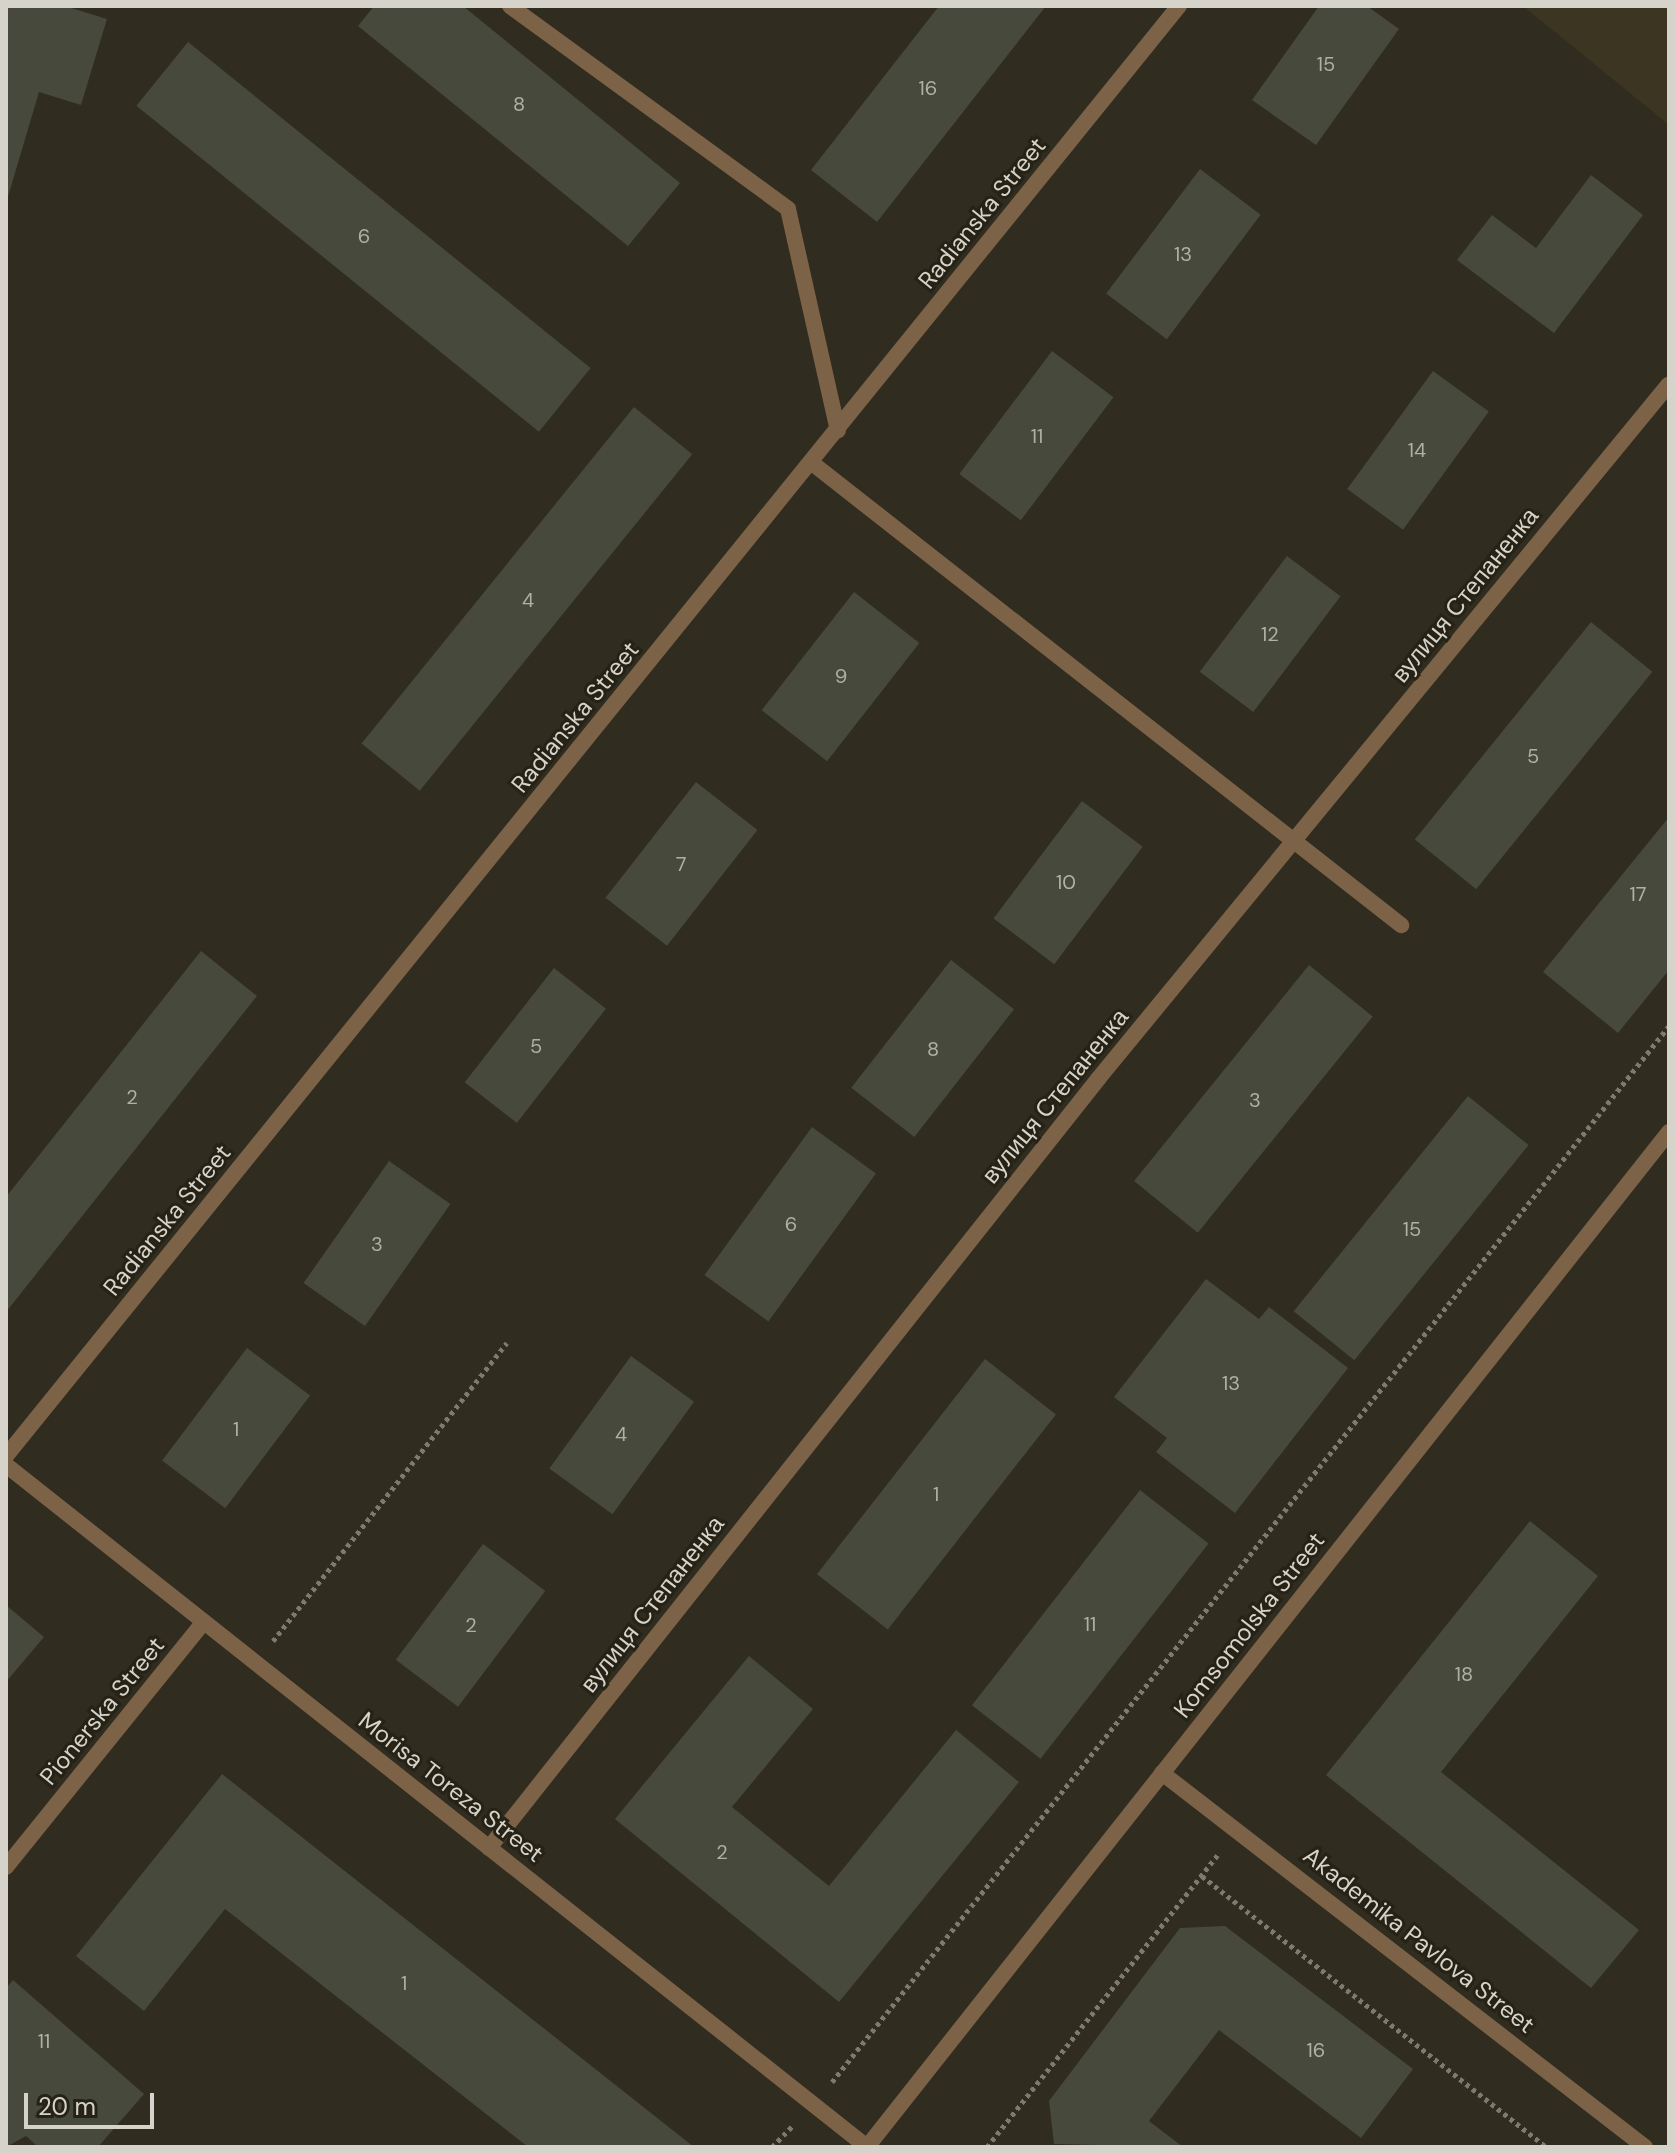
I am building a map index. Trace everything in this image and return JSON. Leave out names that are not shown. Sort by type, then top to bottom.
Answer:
[{"type":"street","points":[[510,6],[788,209],[838,430]]},
{"type":"street","name":"Radianska Street","points":[[6,1456],[1179,6]]},
{"type":"street","name":"вулиця Степаненка","points":[[489,1848],[1098,1079],[1669,384]]},
{"type":"street","points":[[812,463],[1401,925]]},
{"type":"street","name":"Komsomolska Street","points":[[867,2147],[1669,1132]]},
{"type":"street","name":"Morisa Toreza Street","points":[[6,1465],[867,2147]]},
{"type":"street","name":"Pionerska Street","points":[[6,1867],[204,1622]]},
{"type":"street","name":"Akademika Pavlova Street","points":[[1162,1773],[1645,2147]]},
{"type":"path","points":[[772,2147],[814,2105],[1669,1026]]},
{"type":"path","points":[[256,1662],[507,1343]]},
{"type":"path","points":[[987,2147],[1239,1830]]},
{"type":"path","points":[[1202,1876],[1546,2147]]},
{"type":"shaded area","points":[[1523,6],[1669,6],[1669,125]]},
{"type":"building","points":[[6,6],[65,6],[107,19],[81,105],[39,92],[7,200]]},
{"type":"building","points":[[374,6],[463,6],[680,183],[628,246],[358,26]]},
{"type":"building","points":[[939,6],[1046,6],[877,222],[811,170]]},
{"type":"building","points":[[1319,6],[1367,6],[1399,29],[1316,145],[1252,100]]},
{"type":"building","points":[[188,42],[591,368],[539,432],[136,106]]},
{"type":"building","points":[[1200,169],[1261,215],[1167,339],[1106,294]]},
{"type":"building","points":[[1591,175],[1643,215],[1554,333],[1457,260],[1492,215],[1536,248]]},
{"type":"building","points":[[1052,351],[1113,397],[1021,520],[959,474]]},
{"type":"building","points":[[1433,371],[1489,412],[1403,530],[1347,489]]},
{"type":"building","points":[[634,407],[692,454],[420,791],[362,744]]},
{"type":"building","points":[[1287,556],[1341,596],[1253,712],[1200,672]]},
{"type":"building","points":[[854,592],[919,643],[827,761],[762,710]]},
{"type":"building","points":[[1591,622],[1652,672],[1476,889],[1415,840]]},
{"type":"building","points":[[696,782],[757,830],[667,946],[605,898]]},
{"type":"building","points":[[1082,801],[1143,847],[1054,964],[994,918]]},
{"type":"building","points":[[1669,817],[1669,970],[1618,1033],[1543,972]]},
{"type":"building","points":[[201,951],[257,996],[6,1312],[6,1197]]},
{"type":"building","points":[[951,960],[1014,1009],[914,1137],[851,1088]]},
{"type":"building","points":[[1309,965],[1373,1017],[1198,1233],[1134,1181]]},
{"type":"building","points":[[554,968],[606,1009],[517,1123],[465,1082]]},
{"type":"building","points":[[1468,1096],[1529,1145],[1354,1360],[1294,1311]]},
{"type":"building","points":[[812,1127],[876,1173],[768,1321],[704,1275]]},
{"type":"building","points":[[389,1161],[450,1204],[365,1326],[304,1283]]},
{"type":"building","points":[[1206,1279],[1259,1319],[1269,1307],[1348,1368],[1235,1513],[1156,1452],[1167,1438],[1114,1397]]},
{"type":"building","points":[[247,1348],[310,1396],[225,1508],[162,1461]]},
{"type":"building","points":[[631,1356],[694,1402],[612,1514],[549,1468]]},
{"type":"building","points":[[985,1359],[1056,1414],[888,1630],[817,1574]]},
{"type":"building","points":[[1140,1490],[1209,1544],[1040,1759],[972,1705]]},
{"type":"building","points":[[1530,1521],[1598,1576],[1441,1772],[1639,1930],[1591,1988],[1326,1775]]},
{"type":"building","points":[[483,1544],[545,1591],[458,1707],[396,1660]]},
{"type":"building","points":[[6,1605],[44,1637],[6,1682]]},
{"type":"building","points":[[749,1656],[813,1709],[732,1807],[829,1886],[956,1730],[1019,1782],[839,2002],[615,1819]]},
{"type":"building","points":[[222,1774],[694,2147],[528,2147],[225,1909],[144,2011],[76,1956]]},
{"type":"building","points":[[1225,1926],[1413,2069],[1361,2138],[1219,2030],[1149,2121],[1183,2147],[1054,2144],[1049,2101],[1180,1928]]},
{"type":"building","points":[[13,1980],[144,2094],[98,2147],[38,2147],[26,2136],[6,2147],[6,1988]]}]
